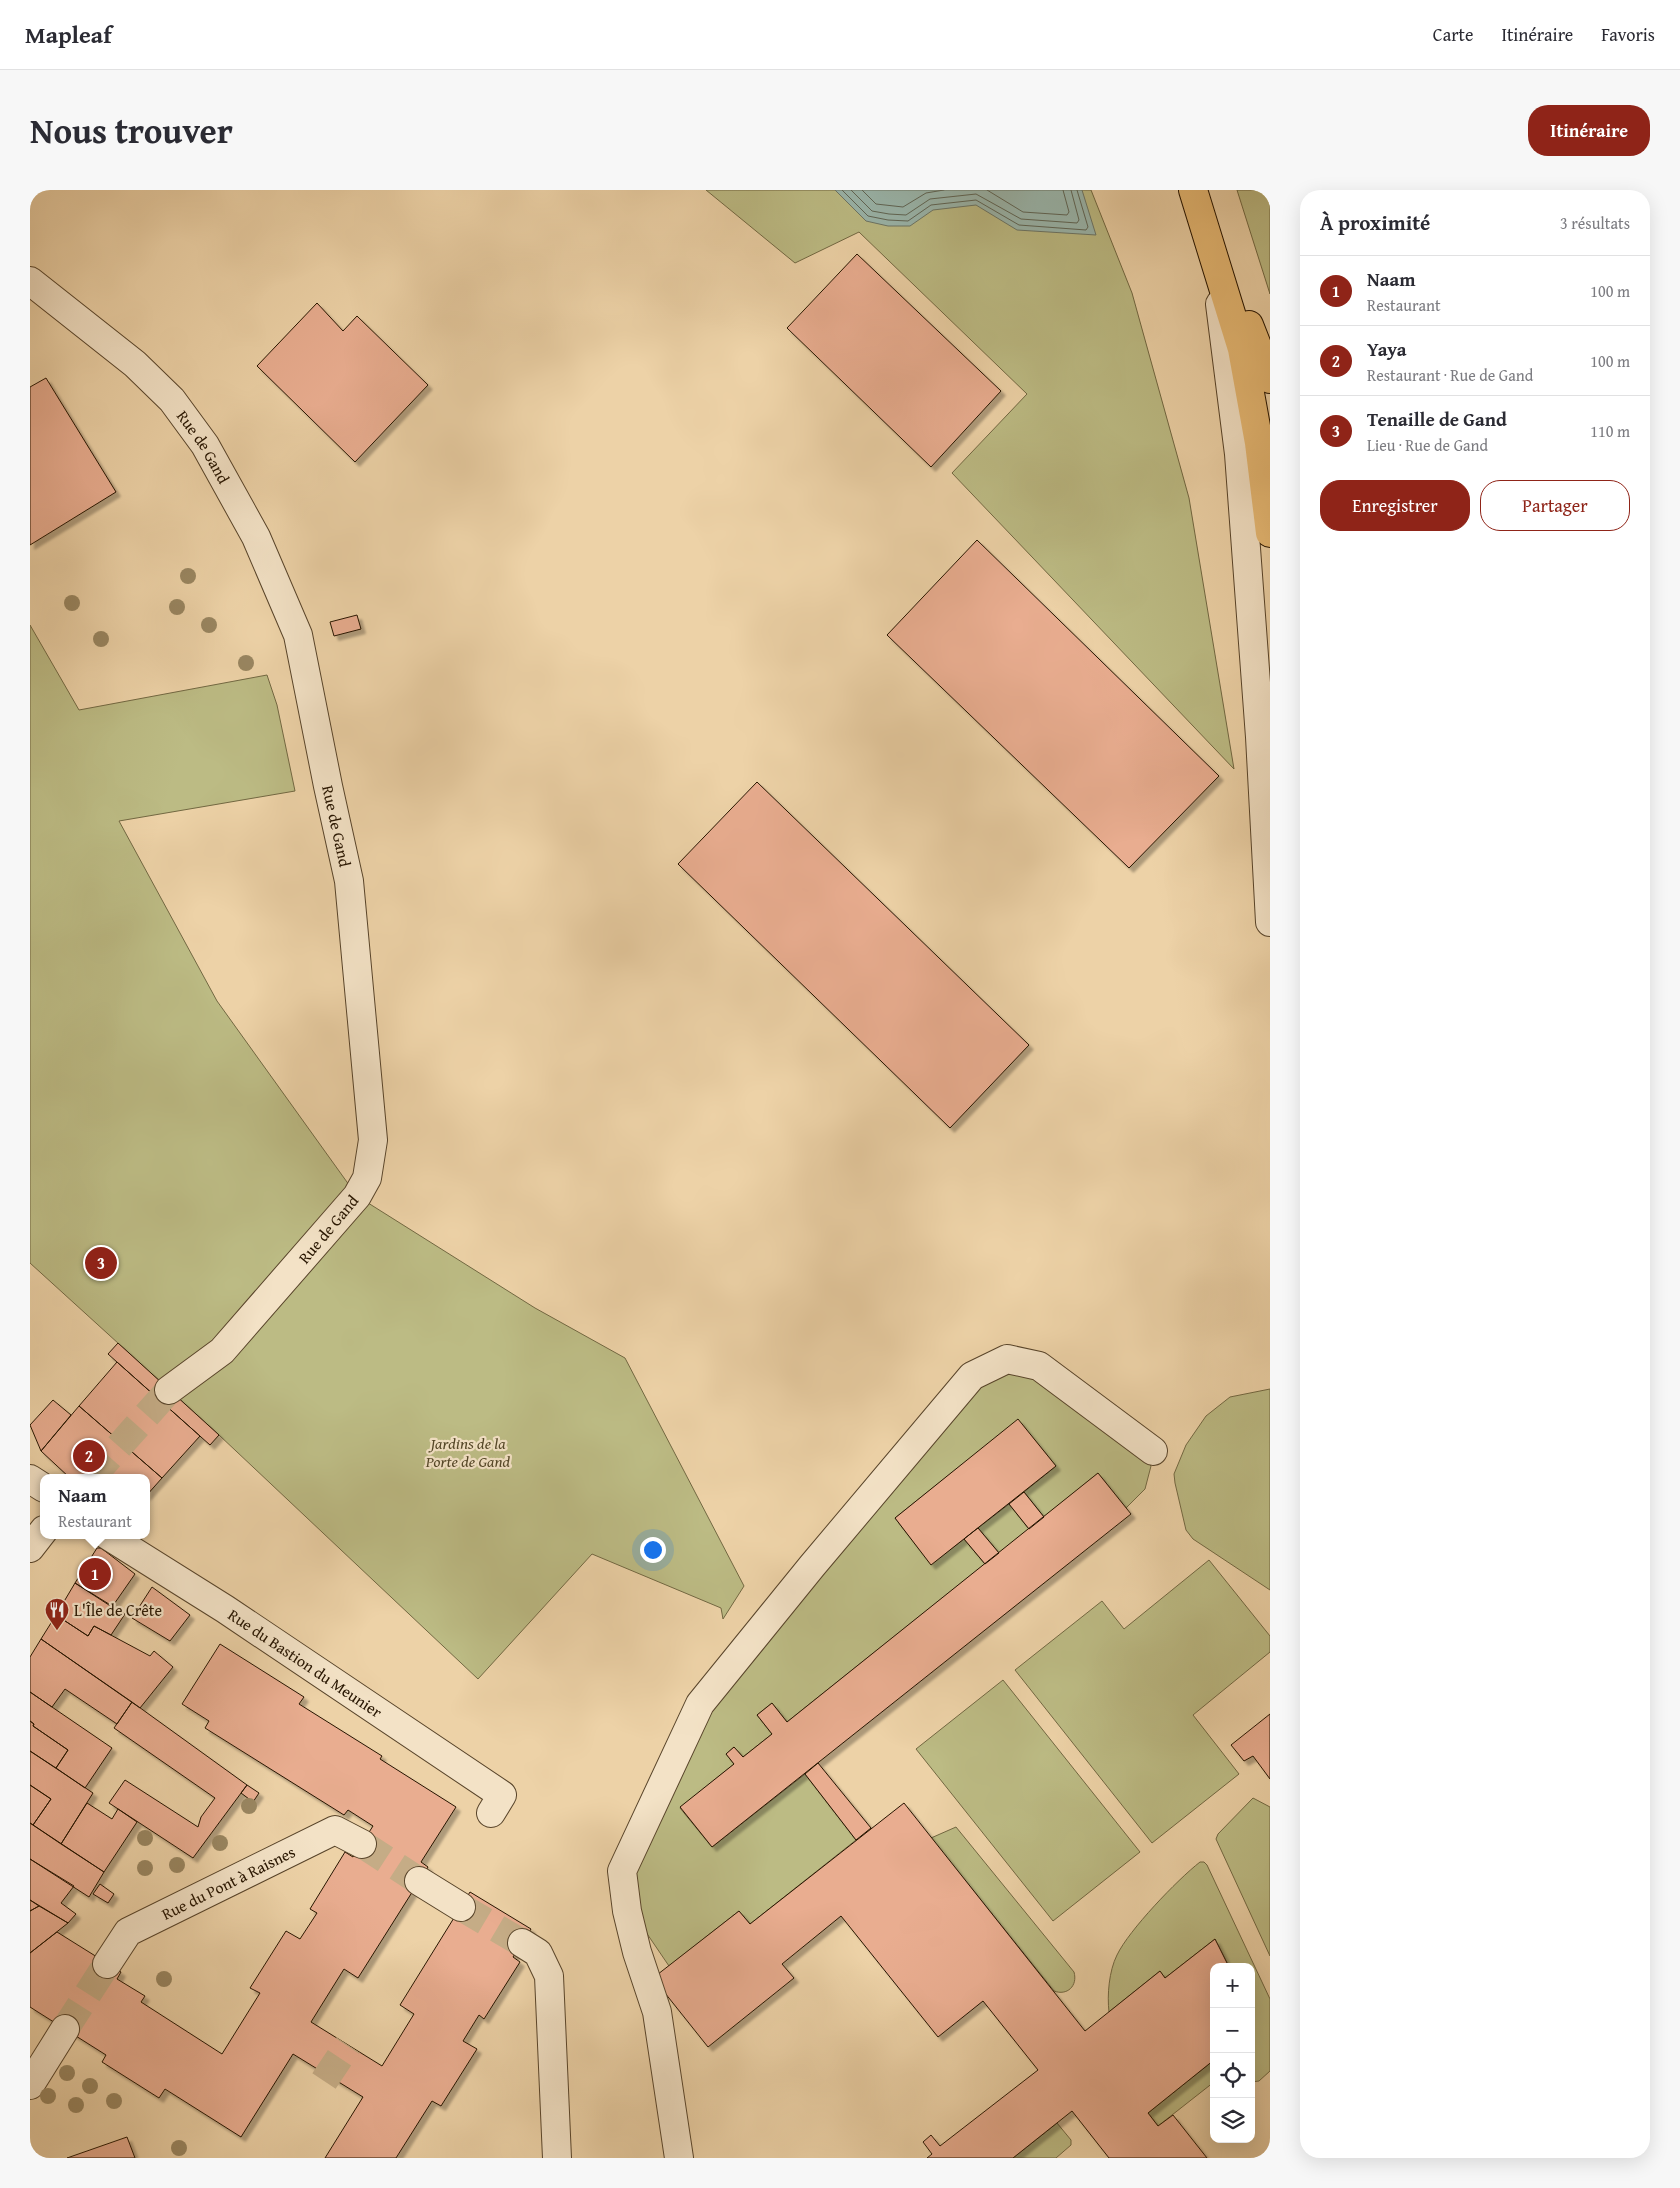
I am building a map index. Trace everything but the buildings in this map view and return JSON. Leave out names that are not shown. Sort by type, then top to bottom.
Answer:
[{"type":"highway","points":[[1193,190],[1242,348],[1258,434],[1270,533]]},
{"type":"highway","points":[[1215,262],[1250,327],[1270,379]]},
{"type":"street","points":[[1215,262],[1239,454],[1261,744],[1270,922]]},
{"type":"street","name":"Rue de Gand","points":[[30,281],[153,379],[172,400],[205,445],[256,537],[298,635],[328,786],[350,881],[373,1140],[367,1178],[357,1196],[222,1351],[169,1390]]},
{"type":"street","points":[[679,2158],[657,2012],[636,1952],[627,1911],[622,1872],[700,1704],[812,1566],[972,1376],[1007,1359],[1039,1366],[1153,1451]]},
{"type":"street","points":[[30,1548],[40,1535]]},
{"type":"street","name":"Rue du Bastion du Meunier","points":[[113,1539],[225,1609],[497,1804]]},
{"type":"street","name":"Rue du Pont à Raisnes","points":[[107,1964],[128,1932],[335,1830],[362,1844]]},
{"type":"street","points":[[420,1881],[461,1906]]},
{"type":"street","points":[[522,1943],[538,1953],[549,1976],[557,2158]]},
{"type":"street","points":[[30,2085],[65,2029]]},
{"type":"green space","points":[[706,190],[1091,190],[1132,293],[1189,498],[1234,769],[952,473],[1027,394],[859,232],[795,263]]},
{"type":"green space","points":[[1237,190],[1270,190],[1270,294]]},
{"type":"green space","name":"Jardins de la Porte de Gand","points":[[30,625],[79,710],[267,675],[277,705],[295,791],[119,821],[217,1001],[357,1196],[535,1308],[625,1358],[744,1586],[723,1619],[721,1608],[592,1554],[478,1679],[219,1435],[30,1263]]},
{"type":"green space","points":[[1032,1371],[1143,1454],[1151,1466],[1145,1489],[1126,1508],[1098,1473],[1044,1517],[1024,1492],[1056,1466],[1018,1420],[895,1518],[931,1564],[964,1539],[985,1564],[787,1722],[772,1703],[757,1715],[772,1734],[743,1757],[734,1747],[726,1754],[734,1764],[680,1808],[712,1847],[805,1774],[856,1840],[750,1924],[739,1911],[669,1966],[637,1919],[635,1863],[705,1718],[765,1635],[989,1374]]},
{"type":"green space","points":[[1270,1389],[1270,1590],[1193,1539],[1186,1530],[1174,1474],[1186,1445],[1206,1416],[1230,1397]]},
{"type":"green space","points":[[1009,1504],[1029,1529],[999,1553],[978,1528]]},
{"type":"green space","points":[[1209,1560],[1270,1636],[1270,1652],[1193,1715],[1239,1774],[1152,1843],[1015,1670],[1102,1601],[1124,1629]]},
{"type":"green space","points":[[1003,1680],[1140,1852],[1053,1921],[916,1749]]},
{"type":"green space","points":[[1253,1798],[1270,1807],[1270,1956],[1216,1839],[1218,1834]]},
{"type":"green space","points":[[956,1827],[1074,1972],[1074,1982],[1070,1989],[1063,1992],[1054,1991],[931,1838]]},
{"type":"green space","points":[[1200,1862],[1204,1862],[1207,1865],[1253,1963],[1227,1963],[1215,1939],[1165,1978],[1160,1971],[1109,2012],[1110,1976],[1117,1955],[1132,1932],[1179,1881]]},
{"type":"green space","points":[[1255,1967],[1270,1999],[1270,2071],[1259,2081],[1255,2082]]},
{"type":"green space","points":[[1210,2063],[1210,2085],[1158,2126],[1148,2113]]},
{"type":"green space","points":[[1057,2123],[1071,2140],[1071,2145],[1056,2158],[1013,2158]]},
{"type":"water","points":[[835,190],[1082,190],[1096,235],[1017,230],[976,205],[933,210],[910,226],[888,226],[866,221]]},
{"type":"tunnel","points":[[95,1474],[169,1390]]},
{"type":"tunnel","points":[[362,1844],[419,1881]]},
{"type":"tunnel","points":[[461,1907],[522,1943]]},
{"type":"tunnel","points":[[65,2029],[107,1964]]},
{"type":"tunnel","points":[[324,2081],[348,2045]]},
{"type":"place","name":"Tenaille de Gand","points":[[101,1263]]},
{"type":"place","name":"Yaya","points":[[89,1456]]},
{"type":"place","name":"Naam","points":[[95,1574]]},
{"type":"place","name":"L'Île de Crête","points":[[57,1631]]}]
